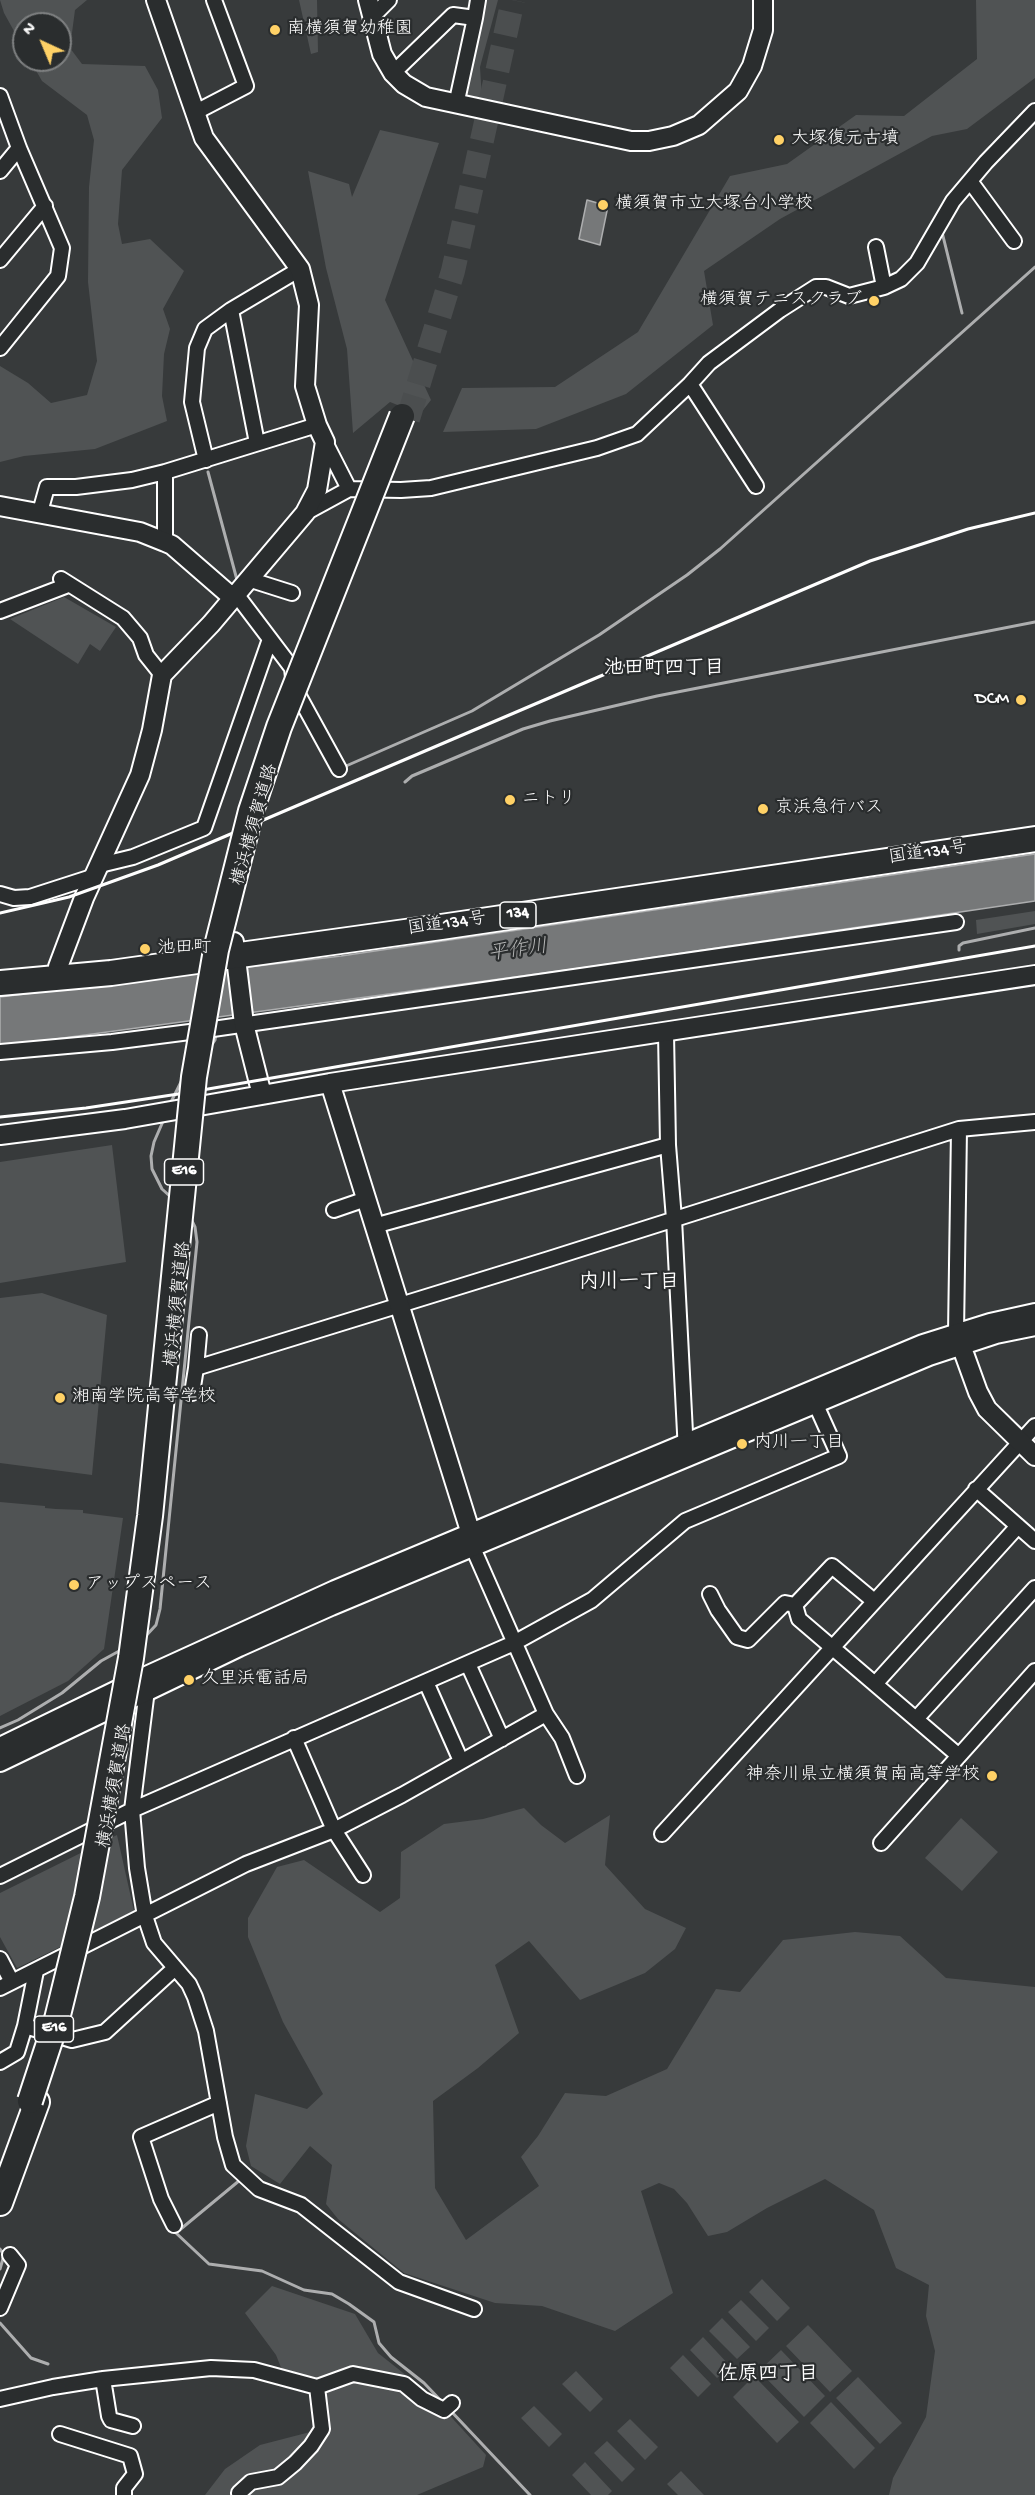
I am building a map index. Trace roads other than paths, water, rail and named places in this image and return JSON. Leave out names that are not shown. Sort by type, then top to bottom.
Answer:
[{"type":"highway","name":"横浜横須賀道路","points":[[0,2185],[61,2005],[87,1897],[118,1734],[150,1516],[194,1077],[222,920],[251,811],[279,727],[405,417],[289,722],[260,806],[239,883],[217,983],[203,1075],[157,1516],[140,1649],[112,1810],[92,1908],[69,2000],[45,2079],[0,2203]]},
{"type":"highway","name":"国道134号","points":[[235,954],[1035,826]]},
{"type":"highway","name":"国道134号","points":[[0,983],[58,973],[235,954],[1035,839]]},
{"type":"highway","name":"国道134号","points":[[0,971],[58,973]]},
{"type":"street","points":[[156,0],[204,138],[300,269],[309,305],[305,386],[317,425],[349,489]]},
{"type":"street","points":[[194,113],[246,86],[214,0]]},
{"type":"street","points":[[389,0],[371,8],[382,54],[393,73],[404,84],[426,97],[631,141],[649,141],[673,136],[699,124],[738,91],[752,66],[763,30],[763,0]]},
{"type":"street","points":[[456,105],[478,0]]},
{"type":"street","points":[[393,73],[453,15],[475,18]]},
{"type":"street","points":[[0,96],[19,148],[62,248],[58,276],[0,348]]},
{"type":"street","points":[[305,513],[349,489],[431,488],[597,448],[637,434],[709,363],[780,310],[816,287],[826,287],[849,296],[884,287],[901,279],[917,263],[953,201],[1035,111]]},
{"type":"street","points":[[0,171],[19,148]]},
{"type":"street","points":[[970,181],[1014,241]]},
{"type":"street","points":[[0,260],[45,206]]},
{"type":"street","points":[[876,247],[884,287]]},
{"type":"street","points":[[206,460],[192,402],[197,348],[205,329],[231,310],[300,269]]},
{"type":"street","points":[[231,310],[257,443]]},
{"type":"street","points":[[690,384],[756,486]]},
{"type":"street","points":[[40,512],[47,487],[76,487],[132,480],[206,460],[317,425]]},
{"type":"street","points":[[58,973],[97,871],[140,775],[152,730],[162,675],[235,596],[305,513],[317,490],[326,442]]},
{"type":"street","points":[[165,472],[165,542]]},
{"type":"street","points":[[0,506],[140,532],[172,545],[235,596],[292,668],[294,687],[339,769]]},
{"type":"street","points":[[248,579],[292,593]]},
{"type":"street","points":[[0,611],[65,582],[123,618],[140,638],[146,655],[162,675]]},
{"type":"street","points":[[0,894],[14,898],[30,897],[204,828],[270,639]]},
{"type":"street","points":[[0,1052],[112,1042],[218,1028],[244,1021],[956,922]]},
{"type":"street","points":[[235,954],[244,1021],[262,1095]]},
{"type":"street","points":[[0,1135],[125,1119],[330,1083],[1035,975]]},
{"type":"street","points":[[666,1033],[669,1145],[686,1451]]},
{"type":"street","points":[[330,1083],[472,1541],[514,1643],[546,1714],[562,1738],[577,1776]]},
{"type":"street","points":[[196,1368],[958,1130],[1035,1122]]},
{"type":"street","points":[[958,1130],[958,1339],[978,1392],[987,1409],[1035,1456]]},
{"type":"street","points":[[374,1226],[669,1145]]},
{"type":"street","points":[[334,1210],[366,1199]]},
{"type":"street","points":[[0,1762],[144,1684],[335,1590],[472,1541],[812,1397],[958,1339],[1035,1313]]},
{"type":"street","points":[[958,1339],[1035,1326]]},
{"type":"street","points":[[192,1393],[199,1335]]},
{"type":"street","points":[[0,1876],[132,1810],[514,1643],[592,1600],[685,1521],[840,1456],[812,1397]]},
{"type":"street","points":[[662,1834],[1035,1426]]},
{"type":"street","points":[[976,1489],[1035,1541]]},
{"type":"street","points":[[875,1684],[1018,1526]]},
{"type":"street","points":[[795,1605],[832,1566],[874,1601]]},
{"type":"street","points":[[916,1719],[1035,1588]]},
{"type":"street","points":[[710,1594],[737,1637],[748,1640],[785,1603],[795,1605]]},
{"type":"street","points":[[795,1605],[799,1619],[959,1756]]},
{"type":"street","points":[[468,1664],[502,1739]]},
{"type":"street","points":[[881,1843],[1035,1671]]},
{"type":"street","points":[[426,1682],[461,1761]]},
{"type":"street","points":[[0,1747],[144,1684]]},
{"type":"street","points":[[144,1684],[132,1810],[137,1868],[145,1916],[154,1943],[189,1984],[206,2031],[233,2165],[259,2189],[301,2205],[399,2282],[474,2309]]},
{"type":"street","points":[[0,1959],[6,1985],[246,1864],[334,1830],[402,1795],[546,1714]]},
{"type":"street","points":[[294,1738],[334,1830],[363,1875]]},
{"type":"street","points":[[25,2026],[72,2040],[105,2032],[175,1968]]},
{"type":"street","points":[[0,2062],[17,2052],[25,2026],[36,1971]]},
{"type":"street","points":[[174,2225],[161,2199],[141,2137],[219,2103]]},
{"type":"street","points":[[0,2307],[18,2265],[10,2255]]},
{"type":"street","points":[[0,2399],[103,2379],[212,2368],[254,2370],[317,2387],[353,2374],[404,2384],[422,2399],[444,2410],[453,2403]]},
{"type":"street","points":[[103,2379],[108,2415],[111,2420],[133,2426]]},
{"type":"street","points":[[239,2493],[251,2482],[278,2477],[311,2446],[322,2429],[317,2387]]},
{"type":"street","points":[[60,2434],[130,2456],[135,2474],[124,2488],[124,2495]]},
{"type":"water","points":[[587,200],[608,206],[600,245],[579,239]]},
{"type":"water","name":"平作川","points":[[1035,854],[1035,901],[581,968],[0,1045],[0,997],[341,956]]},
{"type":"waterway","points":[[942,232],[962,313]]},
{"type":"waterway","points":[[346,766],[472,711],[599,635],[687,575],[720,549],[1035,267]]},
{"type":"waterway","points":[[208,472],[237,580]]},
{"type":"waterway","points":[[405,782],[412,776],[523,729],[550,721],[657,696],[1035,622]]},
{"type":"waterway","points":[[959,950],[959,946],[963,943],[1035,928]]},
{"type":"waterway","points":[[211,1046],[216,1033]]},
{"type":"waterway","points":[[170,1104],[183,1078]]},
{"type":"waterway","points":[[164,1119],[154,1142],[151,1156],[152,1169],[162,1189],[173,1199]]},
{"type":"waterway","points":[[143,1639],[156,1625],[160,1609],[197,1242],[195,1227],[191,1219]]},
{"type":"waterway","points":[[0,1728],[18,1720],[62,1693],[101,1661],[121,1650]]},
{"type":"waterway","points":[[240,2180],[176,2233],[209,2264],[262,2271],[304,2290],[332,2294],[349,2304],[374,2322],[379,2343],[391,2357],[424,2383],[445,2405]]},
{"type":"waterway","points":[[0,2249],[4,2255],[0,2269]]},
{"type":"waterway","points":[[0,2323],[31,2358],[48,2364]]},
{"type":"waterway","points":[[449,2409],[530,2495]]},
{"type":"tunnel","points":[[408,419],[453,271],[513,0]]},
{"type":"railway","points":[[0,913],[69,897],[158,865],[870,561],[968,529],[1035,513]]},
{"type":"railway","points":[[0,1117],[86,1108],[185,1093],[1035,946]]},
{"type":"place","name":"南横須賀幼稚園","points":[[275,30]]},
{"type":"place","name":"大塚復元古墳","points":[[779,140]]},
{"type":"place","name":"横須賀市立大塚台小学校","points":[[603,205]]},
{"type":"place","name":"横須賀テニスクラブ","points":[[874,301]]},
{"type":"place","name":"DCM","points":[[1021,700]]},
{"type":"place","name":"ニトリ","points":[[510,800]]},
{"type":"place","name":"京浜急行バス","points":[[763,809]]},
{"type":"place","name":"池田町","points":[[145,949]]},
{"type":"place","name":"湘南学院高等学校","points":[[60,1398]]},
{"type":"place","name":"内川一丁目","points":[[742,1444]]},
{"type":"place","name":"アップスペース","points":[[74,1585]]},
{"type":"place","name":"久里浜電話局","points":[[189,1680]]},
{"type":"place","name":"神奈川県立横須賀南高等学校","points":[[992,1776]]},
{"type":"district","name":"池田町四丁目","points":[[664,670]]},
{"type":"district","name":"内川一丁目","points":[[629,1284]]},
{"type":"district","name":"佐原四丁目","points":[[768,2376]]}]
